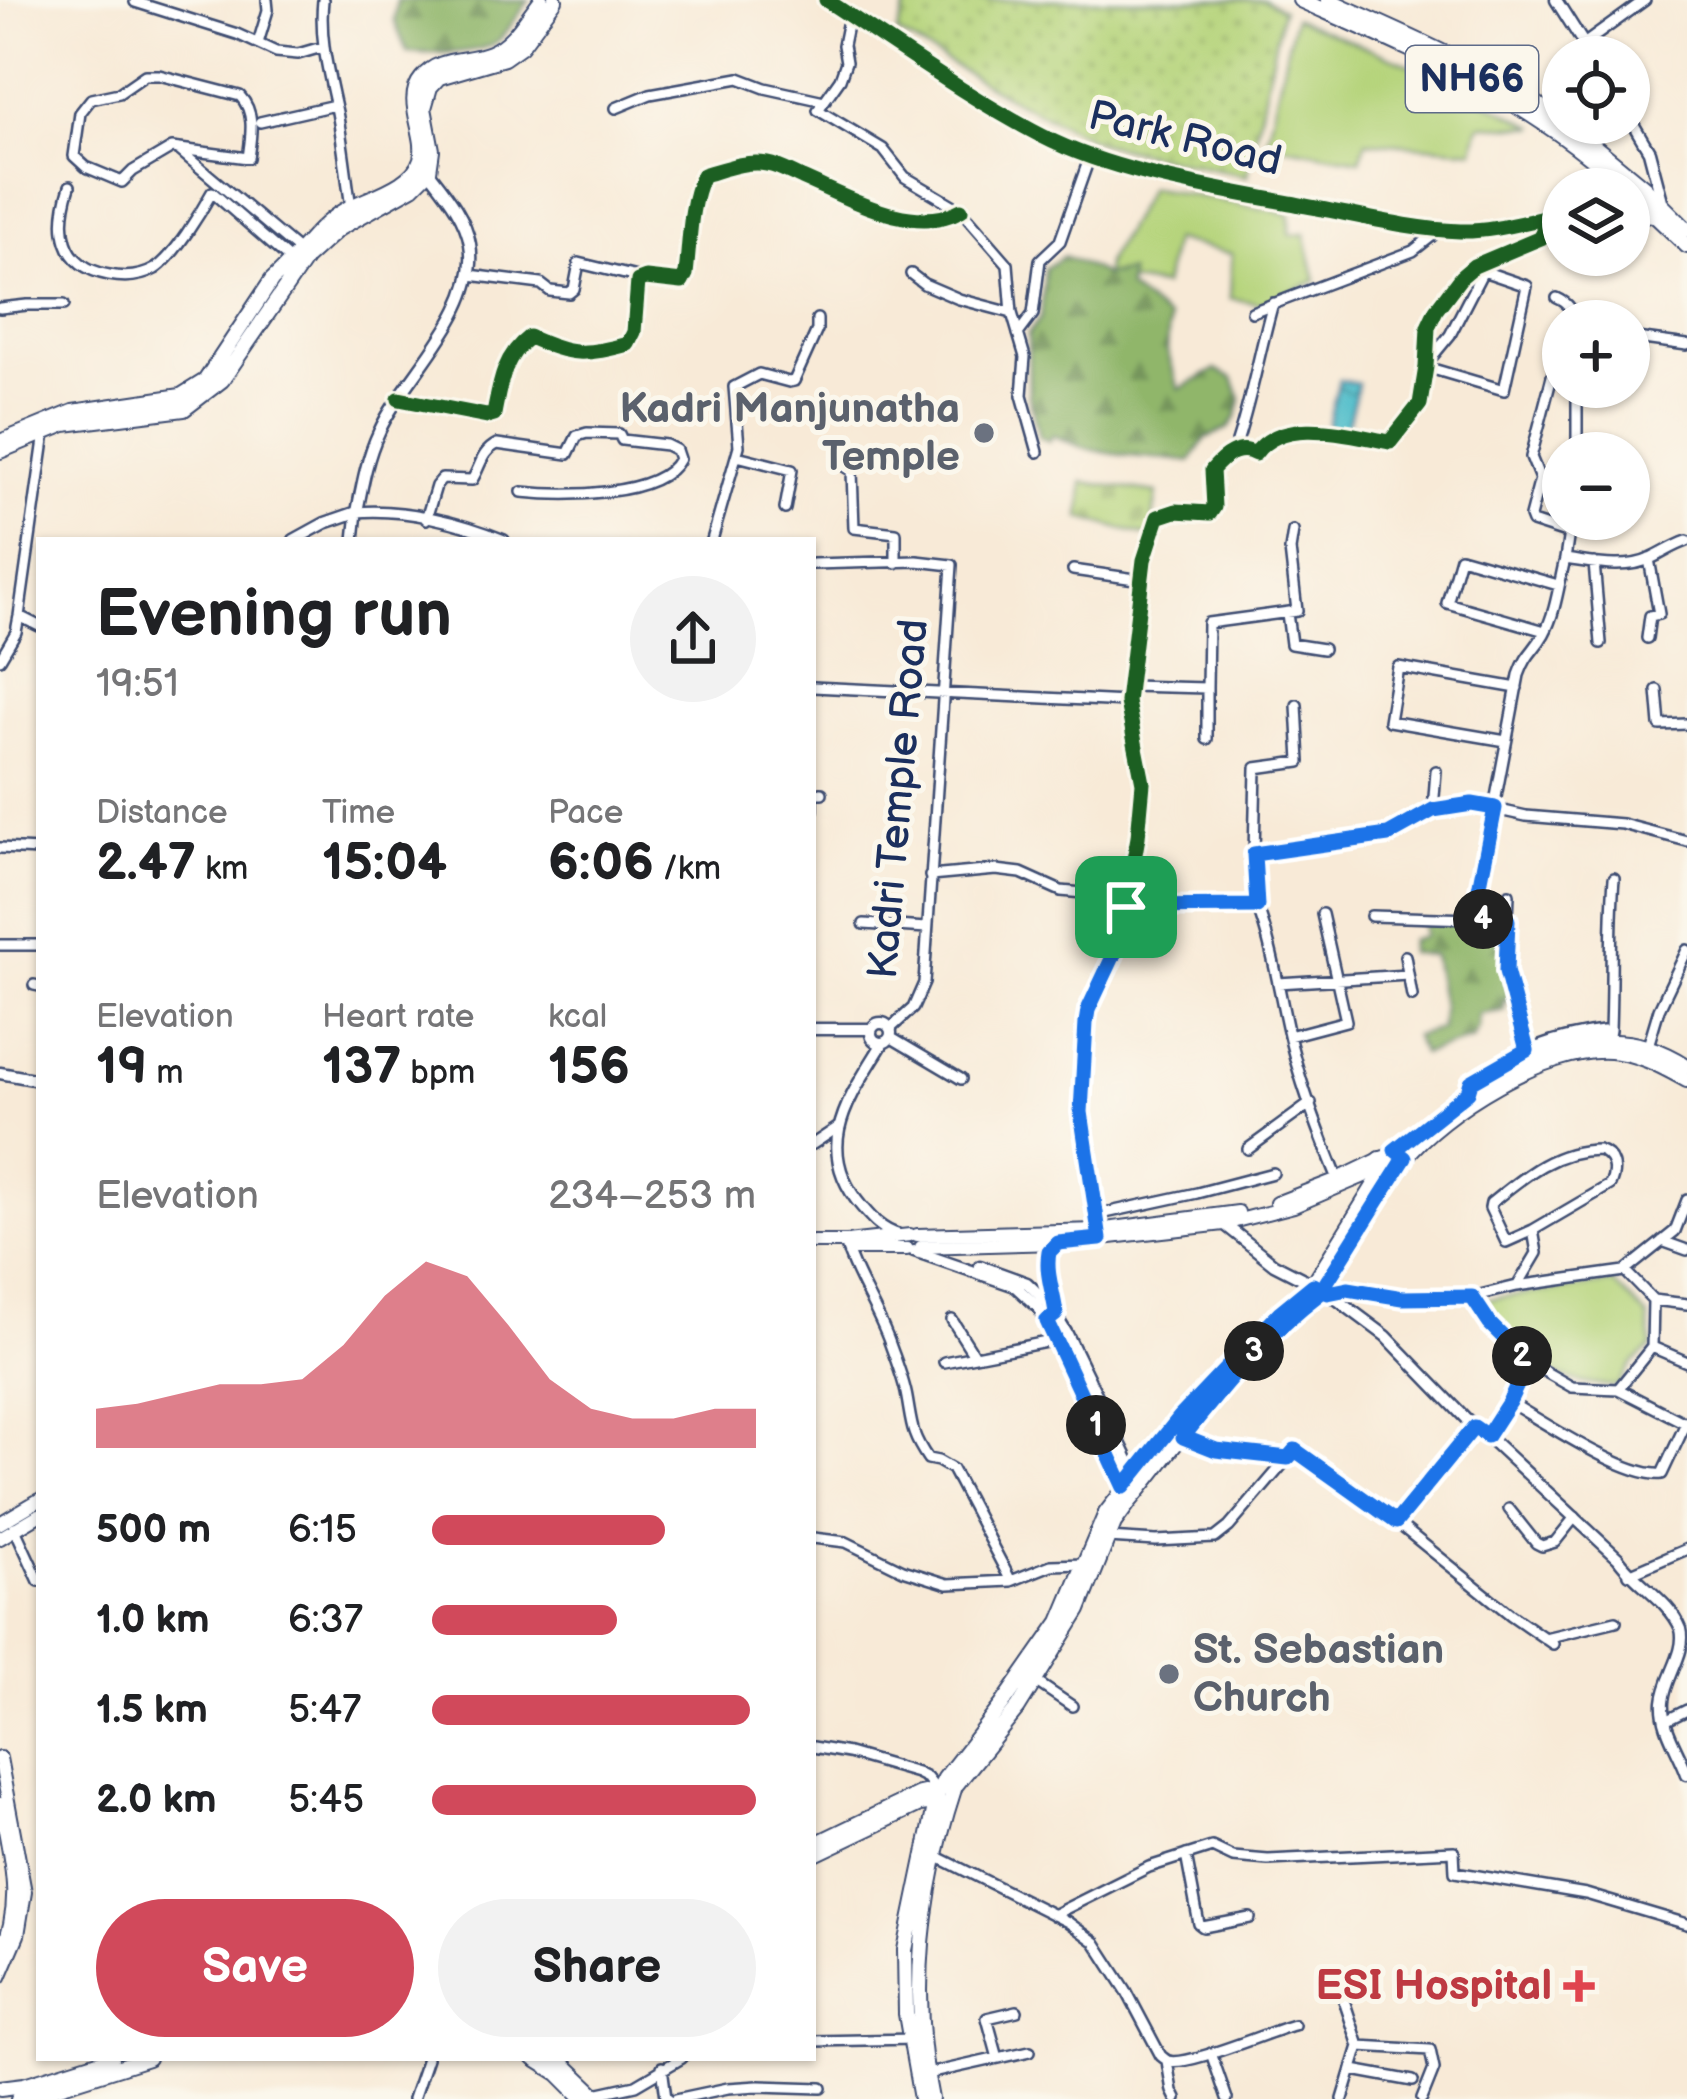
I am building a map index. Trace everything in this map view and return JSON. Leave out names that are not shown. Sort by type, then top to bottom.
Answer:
[{"type":"main road","points":[[425,165],[415,88],[423,76],[451,60],[491,53],[506,44],[541,0]]},
{"type":"main road","points":[[0,442],[73,412],[181,396],[205,380],[322,243],[413,187],[432,150],[424,108],[430,87],[439,77],[504,58],[521,46],[555,0]]},
{"type":"main road","name":"NH66","points":[[1300,0],[1507,98],[1604,168]]},
{"type":"main road","name":"NH66","points":[[1328,0],[1493,76],[1542,108]]},
{"type":"main road","name":"NH66","points":[[1592,144],[1661,212],[1687,246]]},
{"type":"main road","points":[[0,452],[65,424],[184,409],[222,380],[272,280],[322,227],[425,165]]},
{"type":"main road","name":"NH66","points":[[1650,205],[1687,230]]},
{"type":"main road","points":[[921,2099],[905,1950],[944,1778],[1060,1622],[1106,1513],[1183,1437],[1242,1364],[1322,1289],[1394,1157],[1468,1092],[1530,1059],[1609,1035],[1648,1046],[1687,1066]]},
{"type":"main road","points":[[816,1245],[1058,1243],[1098,1228],[1224,1224],[1294,1206],[1394,1157],[1479,1095],[1558,1058],[1609,1051],[1646,1058],[1687,1080]]},
{"type":"main road","points":[[816,1245],[847,1249],[1219,1216],[1282,1201],[1394,1157]]},
{"type":"main road","points":[[1052,1318],[1047,1268],[1049,1252],[1058,1243]]},
{"type":"main road","points":[[816,1855],[920,1804],[940,1800],[955,1786],[1018,1708],[1079,1610],[1133,1488],[1180,1417],[1280,1312],[1322,1289]]},
{"type":"main road","points":[[0,1538],[8,1523],[36,1502]]},
{"type":"main road","points":[[0,1758],[32,1894],[0,1977]]},
{"type":"main road","points":[[816,1844],[920,1794],[940,1800]]},
{"type":"main road","points":[[932,2099],[915,2039],[920,1943],[936,1856],[940,1800]]},
{"type":"main road","points":[[0,1804],[15,1888],[11,1930],[0,1955]]},
{"type":"main road","points":[[0,2088],[101,2061]]},
{"type":"main road","points":[[18,2099],[139,2061]]},
{"type":"main road","points":[[539,2061],[593,2097]]},
{"type":"main road","points":[[560,2061],[593,2097]]},
{"type":"street","points":[[258,43],[267,0]]},
{"type":"street","points":[[322,0],[322,47],[351,207]]},
{"type":"street","name":"Park Road","points":[[826,0],[987,104],[1044,137],[1090,156],[1195,185],[1419,227],[1496,229],[1542,218]]},
{"type":"street","points":[[1556,0],[1579,36]]},
{"type":"street","points":[[1595,36],[1645,0]]},
{"type":"street","points":[[135,2],[287,54],[322,47]]},
{"type":"street","points":[[849,15],[843,45],[846,62],[818,110],[883,149],[905,177],[961,210],[1008,264],[1012,313],[1024,358],[1022,395],[1038,452]]},
{"type":"street","points":[[178,149],[247,159],[248,106],[240,96],[146,75],[119,93],[84,105],[73,152],[80,164],[122,182],[166,150],[178,149],[295,256]]},
{"type":"street","points":[[616,108],[650,94],[739,78],[824,101]]},
{"type":"street","points":[[260,122],[335,105]]},
{"type":"street","points":[[1645,144],[1661,212],[1650,214]]},
{"type":"street","points":[[1018,334],[1033,314],[1040,260],[1060,241],[1090,156]]},
{"type":"street","points":[[470,274],[569,293],[580,263],[682,282],[697,189],[704,175],[741,164],[769,164],[910,220],[936,219],[961,210]]},
{"type":"street","points":[[354,537],[379,432],[455,312],[472,266],[467,229],[425,165]]},
{"type":"street","points":[[70,186],[62,226],[73,256],[90,272],[126,279],[156,268],[212,192],[295,256]]},
{"type":"street","points":[[1252,312],[1413,251],[1441,229]]},
{"type":"street","points":[[1234,451],[1255,454],[1293,430],[1390,442],[1420,404],[1428,327],[1436,310],[1461,277],[1485,259],[1542,237]]},
{"type":"street","points":[[1483,271],[1526,286],[1504,391],[1426,365],[1450,335],[1483,271]]},
{"type":"street","points":[[911,274],[959,299],[1012,313]]},
{"type":"street","points":[[399,399],[494,414],[500,376],[529,337],[578,354],[628,344],[641,278]]},
{"type":"street","points":[[1556,298],[1561,300]]},
{"type":"street","points":[[1273,303],[1234,451],[1212,470],[1213,511],[1175,511],[1158,517],[1147,547],[1127,702],[1143,783],[1119,944],[1088,1010],[1081,1112],[1098,1228],[1273,1172]]},
{"type":"street","points":[[0,308],[64,305]]},
{"type":"street","points":[[713,537],[740,435],[734,387],[759,374],[794,380],[817,330],[817,319]]},
{"type":"street","points":[[1650,340],[1687,345]]},
{"type":"street","points":[[1542,525],[1530,517],[1540,479],[1532,457],[1544,408]]},
{"type":"street","points":[[0,658],[16,632],[45,433]]},
{"type":"street","points":[[426,519],[442,479],[472,481],[483,456],[497,444],[568,454],[578,436],[610,433],[619,434],[622,440],[666,445],[676,450],[679,459],[663,476],[636,486],[603,492],[523,492]]},
{"type":"street","points":[[737,456],[792,470],[785,509]]},
{"type":"street","points":[[816,564],[896,563],[896,533],[854,528],[852,470],[841,464]]},
{"type":"street","points":[[300,537],[357,512],[376,511],[426,519],[451,529],[476,528],[497,537]]},
{"type":"street","points":[[1208,739],[1208,623],[1297,611],[1290,550],[1293,531]]},
{"type":"street","points":[[1473,919],[1517,688],[1526,654],[1545,631],[1568,540]]},
{"type":"street","points":[[1565,559],[1609,565],[1649,559],[1687,542]]},
{"type":"street","points":[[1545,631],[1448,603],[1460,557],[1558,585]]},
{"type":"street","points":[[1647,638],[1650,616],[1659,614],[1649,559]]},
{"type":"street","name":"Kadri Temple Road","points":[[840,1126],[870,1062],[913,1008],[924,983],[952,565],[896,563]]},
{"type":"street","points":[[1594,563],[1600,643]]},
{"type":"street","points":[[1073,570],[1142,580]]},
{"type":"street","points":[[1287,613],[1291,644],[1323,649]]},
{"type":"street","points":[[19,616],[36,624]]},
{"type":"street","points":[[1506,742],[1389,722],[1398,667],[1517,688]]},
{"type":"street","points":[[1129,686],[1208,688]]},
{"type":"street","points":[[816,687],[1127,702]]},
{"type":"street","points":[[1657,690],[1660,725],[1687,724]]},
{"type":"street","points":[[1298,705],[1300,761],[1256,768],[1257,906],[1268,934],[1289,1036],[1337,1179]]},
{"type":"street","points":[[1433,810],[1436,771]]},
{"type":"street","points":[[816,793],[822,794]]},
{"type":"street","points":[[1254,854],[1388,835],[1433,810],[1472,804],[1526,816],[1641,827],[1687,841]]},
{"type":"street","points":[[0,848],[36,850]]},
{"type":"street","points":[[930,876],[1022,873],[1060,891],[1127,902],[1257,906]]},
{"type":"street","points":[[1468,1092],[1471,1082],[1544,1042],[1609,1035],[1614,878]]},
{"type":"street","points":[[1509,894],[1506,971],[1527,1050]]},
{"type":"street","points":[[1289,1036],[1346,1021],[1322,914]]},
{"type":"street","points":[[1371,916],[1508,920]]},
{"type":"street","points":[[864,924],[927,928]]},
{"type":"street","points":[[0,945],[36,945]]},
{"type":"street","points":[[1648,1046],[1658,1009],[1687,950]]},
{"type":"street","points":[[1405,956],[1412,996]]},
{"type":"street","points":[[1278,982],[1408,975]]},
{"type":"street","points":[[816,1029],[872,1029],[874,1041],[888,1036],[961,1079]]},
{"type":"street","points":[[0,1073],[36,1079]]},
{"type":"street","points":[[1248,1149],[1311,1103]]},
{"type":"street","points":[[816,1142],[840,1126]]},
{"type":"street","points":[[840,1126],[835,1153],[840,1173],[851,1194],[884,1231],[1016,1277],[1038,1290],[1133,1488]]},
{"type":"street","points":[[1592,1149],[1609,1156],[1614,1174],[1610,1185],[1533,1230],[1507,1243],[1490,1204],[1534,1169],[1564,1155],[1592,1149]]},
{"type":"street","points":[[1322,1289],[1403,1298],[1472,1297],[1624,1270],[1675,1231],[1687,1200]]},
{"type":"street","points":[[1224,1224],[1274,1264],[1322,1289],[1386,1336],[1474,1427],[1618,1558],[1680,1624],[1685,1648],[1663,1700],[1665,1720],[1685,1765]]},
{"type":"street","points":[[1517,1286],[1538,1253],[1533,1230]]},
{"type":"street","points":[[1662,1241],[1687,1250]]},
{"type":"street","points":[[847,1249],[889,1342],[907,1395],[908,1422],[918,1444],[928,1459],[952,1469],[1011,1581]]},
{"type":"street","points":[[1624,1270],[1653,1300],[1687,1304]]},
{"type":"street","points":[[1472,1297],[1490,1324],[1528,1362],[1572,1387],[1618,1389],[1686,1423],[1662,1474],[1653,1476],[1611,1460],[1509,1402]]},
{"type":"street","points":[[1618,1389],[1652,1347],[1653,1300]]},
{"type":"street","points":[[1052,1318],[1058,1340],[1133,1488]]},
{"type":"street","points":[[952,1320],[974,1355]]},
{"type":"street","points":[[944,1362],[1058,1340]]},
{"type":"street","points":[[1652,1347],[1687,1362]]},
{"type":"street","points":[[1487,1436],[1528,1362]]},
{"type":"street","points":[[1396,1522],[1474,1427]]},
{"type":"street","points":[[1183,1437],[1216,1450],[1288,1458]]},
{"type":"street","points":[[1108,1538],[1215,1538],[1295,1450],[1549,1641],[1616,1622]]},
{"type":"street","points":[[1509,1509],[1542,1546],[1556,1542],[1575,1517]]},
{"type":"street","points":[[8,1523],[36,1576]]},
{"type":"street","points":[[816,1538],[846,1542],[903,1570],[948,1584],[1011,1581],[1052,1565],[1085,1564]]},
{"type":"street","points":[[1629,1574],[1687,1549]]},
{"type":"street","points":[[1035,1681],[1072,1706]]},
{"type":"street","points":[[1665,1720],[1687,1710]]},
{"type":"street","points":[[816,1748],[917,1772],[927,1778],[940,1800]]},
{"type":"street","points":[[1053,1915],[1149,1868],[1212,1847],[1233,1857],[1268,1860],[1454,1851],[1455,1872],[1586,1894],[1687,1924]]},
{"type":"street","points":[[1186,1855],[1198,1924],[1250,1918]]},
{"type":"street","points":[[936,1856],[1053,1915],[1095,1942],[1167,2061],[1211,2053],[1294,2025]]},
{"type":"street","points":[[1335,1972],[1359,2046],[1342,2099]]},
{"type":"street","points":[[998,2058],[986,2018],[1017,2011]]},
{"type":"street","points":[[816,2041],[915,2039]]},
{"type":"street","points":[[1359,2046],[1430,2050],[1434,2069],[1421,2099]]},
{"type":"street","points":[[926,2074],[1030,2051]]},
{"type":"street","points":[[1211,2053],[1227,2099]]},
{"type":"street","points":[[416,2097],[426,2061]]},
{"type":"street","points":[[593,2097],[636,2085],[675,2061]]},
{"type":"street","points":[[1167,2061],[1176,2099]]},
{"type":"street","points":[[662,2067],[666,2096],[673,2099],[728,2088],[822,2089]]},
{"type":"street","points":[[1353,2070],[1413,2081]]},
{"type":"green space","points":[[397,0],[529,0],[492,44],[470,51],[429,53],[407,52],[394,20]]},
{"type":"green space","points":[[909,0],[1263,0],[1282,9],[1247,176],[1100,143],[1015,101],[897,33]]},
{"type":"green space","points":[[1294,18],[1402,61],[1537,127],[1480,125],[1474,150],[1366,141],[1360,160],[1266,143]]},
{"type":"green space","points":[[1149,187],[1290,214],[1290,235],[1305,234],[1316,281],[1260,304],[1230,298],[1232,254],[1173,240],[1163,286],[1105,275],[1106,264]]},
{"type":"green space","points":[[1064,256],[1105,275],[1129,272],[1128,289],[1169,319],[1167,351],[1179,389],[1215,370],[1233,378],[1241,399],[1237,416],[1229,428],[1206,438],[1191,461],[1103,452],[1053,435],[1049,441],[1039,437],[1029,395],[1028,334],[1041,317],[1045,268]]},
{"type":"green space","points":[[1083,482],[1157,493],[1150,537],[1081,518]]},
{"type":"green space","points":[[1423,922],[1504,924],[1508,1002],[1504,1000],[1504,1011],[1479,1014],[1473,1039],[1422,1054],[1414,1036],[1441,1029],[1442,1006],[1433,955],[1409,953],[1410,940],[1424,936]]},
{"type":"green space","points":[[1613,1283],[1648,1317],[1652,1347],[1631,1365],[1618,1386],[1553,1373],[1522,1351],[1478,1300]]},
{"type":"water","points":[[1339,380],[1358,384],[1346,430],[1327,428]]},
{"type":"cycle path","points":[[826,0],[1014,121],[1103,161],[1171,180],[1441,230],[1485,230],[1542,218]]},
{"type":"cycle path","points":[[399,399],[487,416],[494,414],[508,362],[529,337],[578,352],[628,344],[634,332],[638,281],[682,282],[686,274],[693,211],[703,175],[743,164],[767,164],[902,217],[943,217],[961,210]]},
{"type":"cycle path","points":[[1099,1239],[1081,1113],[1086,1023],[1119,944],[1138,837],[1143,783],[1127,702],[1144,560],[1158,517],[1176,511],[1210,513],[1216,465],[1237,451],[1255,454],[1282,434],[1318,430],[1390,442],[1420,404],[1428,327],[1436,310],[1474,266],[1542,237]]},
{"type":"place","name":"Kadri Manjunatha Temple","points":[[984,433]]},
{"type":"place","name":"St. Sebastian Church","points":[[1169,1674]]},
{"type":"place","name":"ESI Hospital","points":[[1579,1986]]},
{"type":"route","points":[[1126,907],[1119,944],[1088,1010],[1081,1082],[1081,1112],[1100,1239],[1052,1247],[1047,1268],[1056,1314],[1047,1321],[1124,1487],[1180,1417],[1280,1312],[1313,1285],[1323,1289],[1328,1293],[1348,1289],[1403,1298],[1472,1297],[1490,1324],[1528,1362],[1487,1436],[1474,1427],[1396,1522],[1295,1450],[1288,1458],[1216,1450],[1183,1437],[1242,1364],[1323,1289],[1405,1158],[1395,1150],[1468,1092],[1471,1082],[1527,1050],[1506,971],[1508,920],[1473,919],[1495,808],[1472,804],[1433,810],[1388,835],[1254,854],[1257,906],[1126,907]]}]
